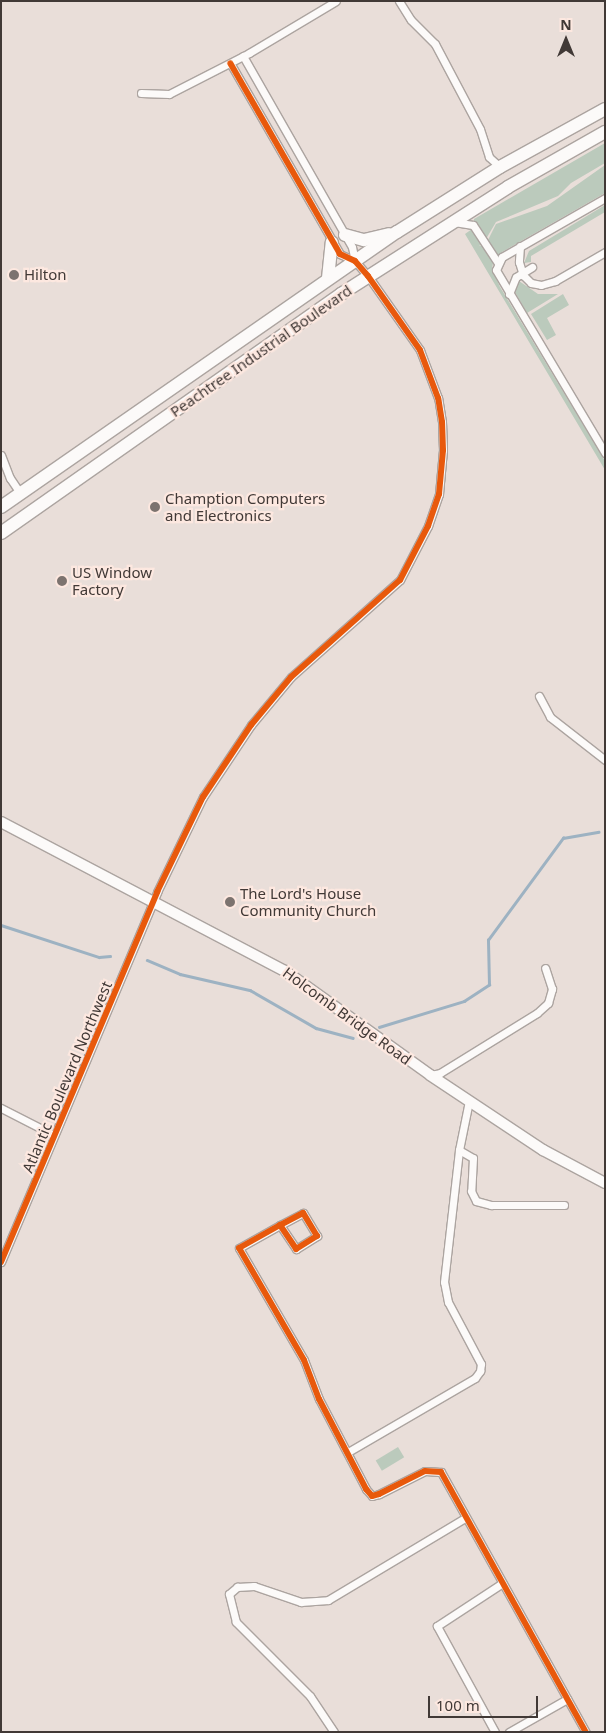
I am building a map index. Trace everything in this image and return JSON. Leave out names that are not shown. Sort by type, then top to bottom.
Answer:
[{"type":"highway","name":"Peachtree Industrial Boulevard","points":[[1,507],[328,278],[397,232],[500,167],[605,109]]},
{"type":"highway","name":"Peachtree Industrial Boulevard","points":[[1,533],[368,276],[605,132]]},
{"type":"highway","points":[[345,235],[364,240],[397,232]]},
{"type":"highway","points":[[328,278],[332,242]]},
{"type":"street","points":[[142,93],[169,94],[230,63],[336,1]]},
{"type":"street","points":[[399,1],[410,20],[434,44],[480,129],[489,157],[500,167]]},
{"type":"street","points":[[246,54],[345,235],[355,261]]},
{"type":"street","points":[[230,63],[332,242],[340,254],[355,261]]},
{"type":"street","points":[[605,198],[502,257],[496,270],[605,453]]},
{"type":"street","points":[[454,222],[473,225],[498,263]]},
{"type":"street","points":[[520,246],[522,272],[531,282],[541,285],[555,281],[605,252]]},
{"type":"street","name":"Atlantic Boulevard Northwest","points":[[1,1262],[154,902],[203,797],[251,725],[291,677],[400,580],[428,526],[439,494],[444,450],[438,398],[420,350],[368,276],[355,261]]},
{"type":"street","points":[[509,294],[513,281],[522,272],[532,267]]},
{"type":"street","points":[[1,455],[10,478],[20,493]]},
{"type":"street","points":[[540,696],[550,717],[605,760]]},
{"type":"street","name":"Holcomb Bridge Road","points":[[1,822],[285,971],[430,1075],[543,1150],[605,1183]]},
{"type":"street","points":[[430,1075],[440,1072],[537,1013],[548,1003],[552,990],[545,968]]},
{"type":"street","points":[[348,1452],[475,1378],[480,1371],[481,1364],[448,1302],[444,1282],[459,1150],[469,1100]]},
{"type":"street","points":[[1,1108],[54,1135]]},
{"type":"street","points":[[459,1150],[473,1158],[472,1191],[476,1201],[491,1205],[564,1205]]},
{"type":"street","points":[[280,1225],[296,1249],[317,1236],[303,1213],[280,1225],[239,1248],[304,1360],[319,1399],[372,1496],[425,1471],[440,1472],[501,1584],[586,1732]]},
{"type":"street","points":[[331,1730],[310,1696],[236,1622],[229,1594],[237,1587],[254,1586],[302,1602],[328,1600],[466,1518]]},
{"type":"street","points":[[495,1732],[437,1626],[501,1584]]},
{"type":"street","points":[[509,1732],[567,1699]]},
{"type":"green space","points":[[605,143],[605,163],[571,183],[558,196],[496,222],[486,239],[474,223],[474,219]]},
{"type":"green space","points":[[605,165],[605,193],[502,252],[498,258],[487,242],[496,224],[547,206]]},
{"type":"green space","points":[[605,205],[605,212],[531,256],[531,262],[524,263],[529,251]]},
{"type":"green space","points":[[472,229],[482,243],[479,246],[482,245],[493,263],[492,269],[500,287],[605,461],[605,470],[465,234]]},
{"type":"green space","points":[[519,281],[538,294],[558,294],[527,313],[515,292]]},
{"type":"green space","points":[[563,294],[569,305],[547,318],[556,335],[547,340],[531,314]]},
{"type":"green space","points":[[398,1447],[404,1457],[382,1471],[376,1460]]},
{"type":"waterway","points":[[379,1027],[464,1001],[489,985],[488,940],[563,838],[598,832]]},
{"type":"waterway","points":[[1,925],[99,957],[110,956]]},
{"type":"waterway","points":[[147,960],[180,974],[250,990],[316,1028],[353,1038]]},
{"type":"cycle path","points":[[1,1262],[157,892],[203,797],[251,725],[291,677],[400,580],[428,526],[439,494],[443,450],[442,422],[438,398],[420,350],[368,276],[355,261],[340,254],[230,63]]},
{"type":"cycle path","points":[[280,1225],[296,1249],[317,1236],[303,1213],[280,1225],[239,1248],[304,1360],[319,1399],[366,1489],[372,1496],[425,1471],[441,1472],[586,1732]]},
{"type":"place","name":"Hilton","points":[[14,275]]},
{"type":"place","name":"Chamption Computers and Electronics","points":[[155,507]]},
{"type":"place","name":"US Window Factory","points":[[62,581]]},
{"type":"place","name":"The Lord's House Community Church","points":[[230,902]]}]
